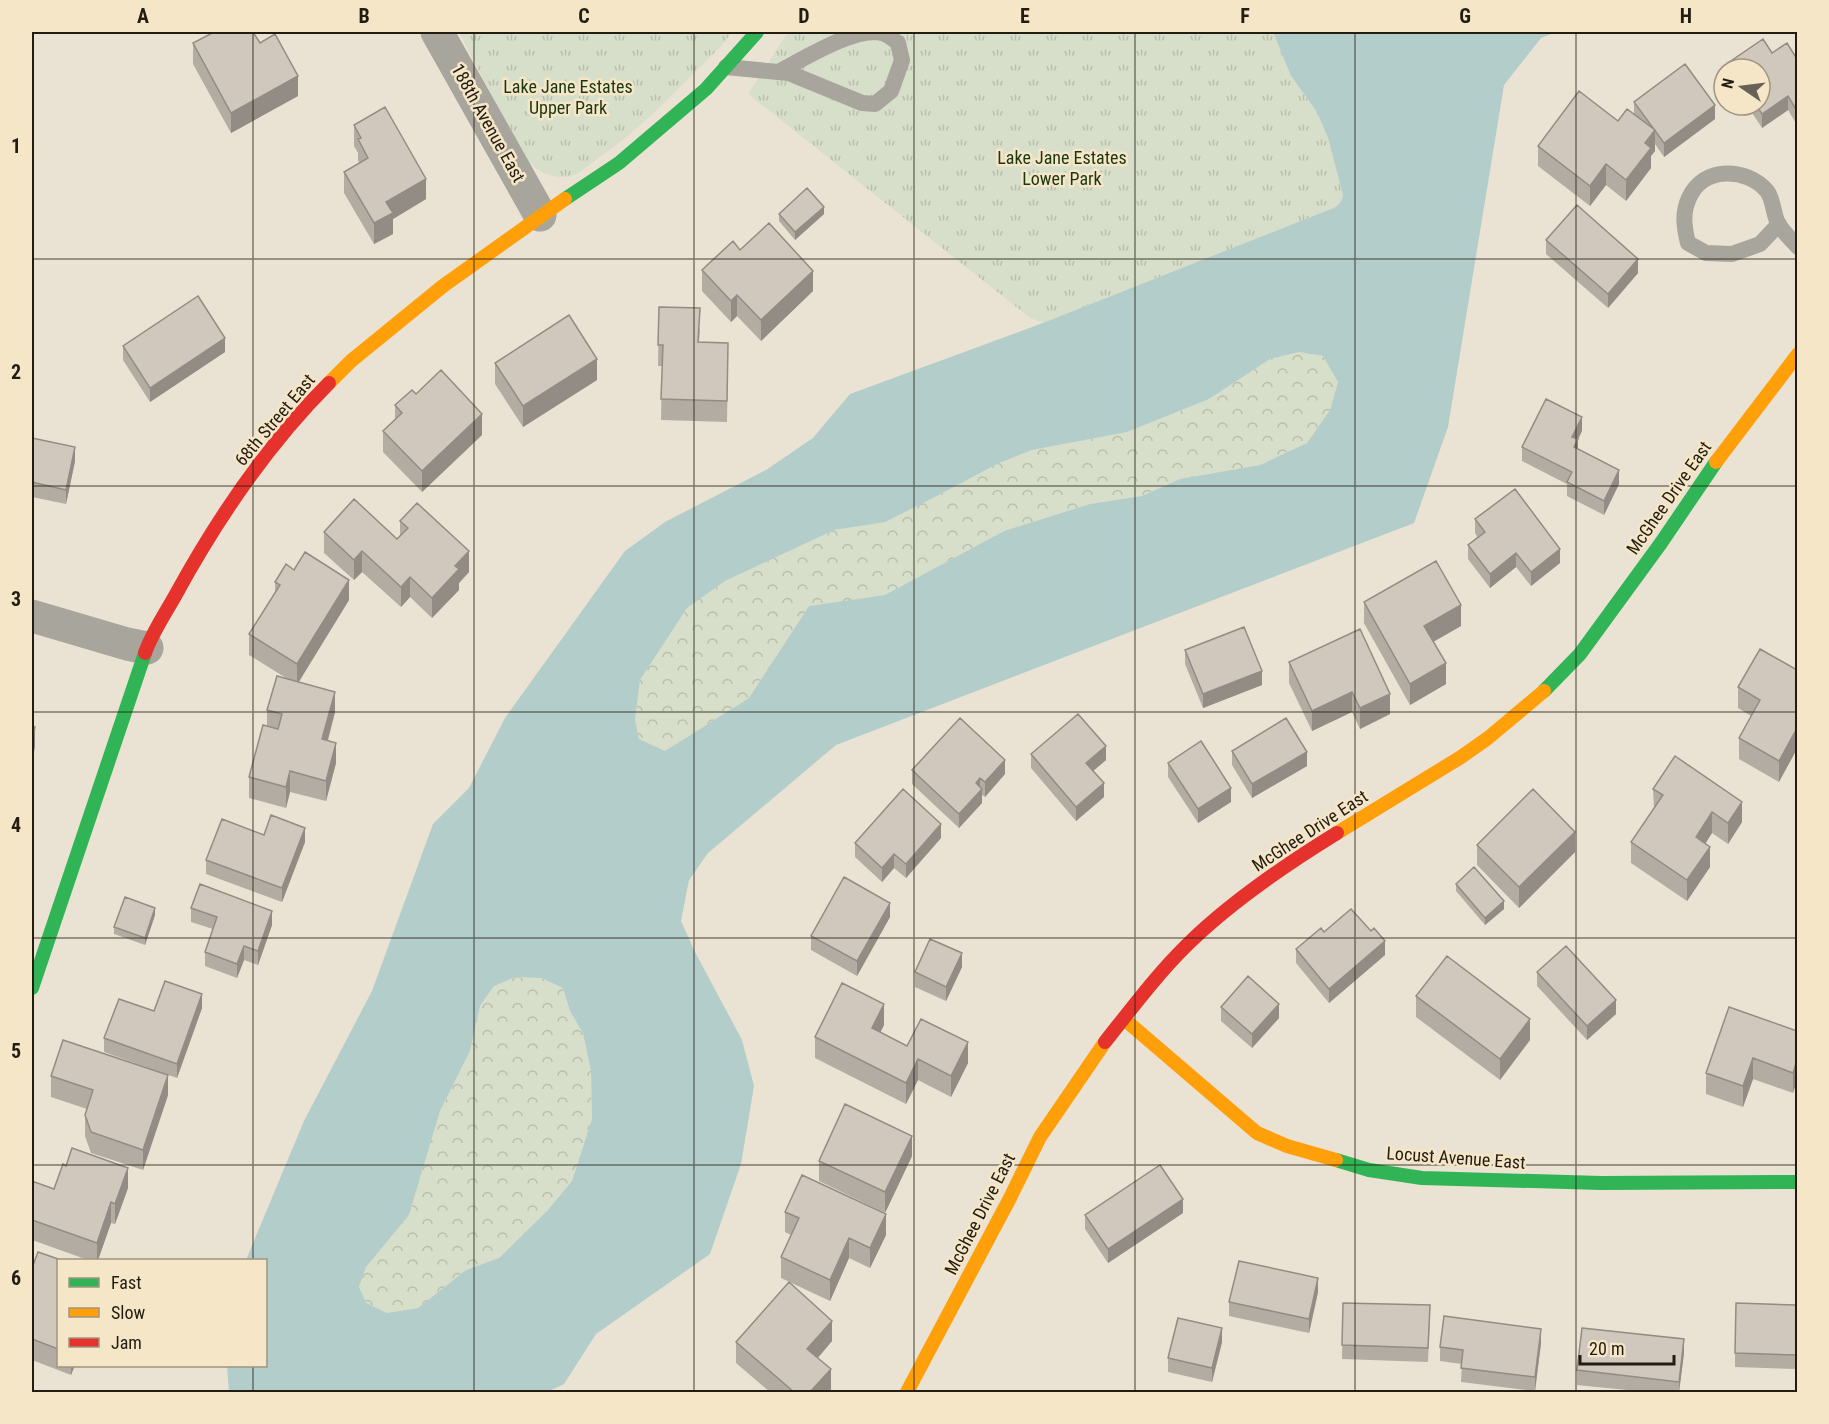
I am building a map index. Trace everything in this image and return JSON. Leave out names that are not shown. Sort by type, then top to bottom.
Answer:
[{"type":"street","name":"188th Avenue East","points":[[437,32],[540,215]]},
{"type":"street","name":"68th Street East","points":[[32,988],[147,648],[219,519],[275,443],[310,402],[351,361],[443,286],[540,215],[619,163],[706,89],[757,32]]},
{"type":"street","name":"McGhee Drive East","points":[[908,1392],[1040,1137],[1098,1051],[1158,976],[1189,943],[1236,902],[1329,838],[1461,757],[1488,738],[1546,689],[1580,654],[1661,543],[1723,451],[1797,354]]},
{"type":"street","points":[[32,616],[147,648]]},
{"type":"street","name":"Locust Avenue East","points":[[1124,1019],[1257,1133],[1287,1146],[1369,1170],[1422,1178],[1577,1182],[1797,1182]]},
{"type":"lane","points":[[726,67],[778,72],[789,73],[862,103],[875,104],[891,91],[903,60],[898,43],[883,33],[868,32],[839,41],[778,72]]},
{"type":"lane","points":[[1779,224],[1760,244],[1732,254],[1706,253],[1688,243],[1683,222],[1689,196],[1704,179],[1726,172],[1750,177],[1768,192],[1779,224],[1797,247]]},
{"type":"green space","name":"Lake Jane Estates Upper Park","points":[[459,32],[732,32],[678,90],[631,133],[580,172],[558,177],[538,170],[522,155]]},
{"type":"green space","name":"Lake Jane Estates Lower Park","points":[[788,32],[1273,32],[1291,76],[1317,112],[1328,138],[1343,195],[1342,200],[1336,207],[1043,323],[1029,317],[748,94]]},
{"type":"green space","points":[[1299,352],[1323,356],[1338,382],[1330,410],[1307,443],[1260,465],[1180,479],[1142,496],[1090,504],[1004,531],[885,595],[809,606],[749,698],[665,751],[639,740],[635,720],[640,680],[687,608],[725,581],[834,530],[885,521],[999,463],[1032,450],[1127,432],[1209,399],[1270,359]]},
{"type":"green space","points":[[515,977],[541,978],[563,988],[570,1011],[583,1033],[591,1071],[592,1119],[572,1181],[547,1211],[499,1258],[466,1270],[418,1308],[387,1313],[366,1303],[359,1287],[366,1267],[409,1215],[440,1111],[470,1051],[480,1007],[494,986]]},
{"type":"water","points":[[1273,32],[1556,32],[1541,38],[1504,85],[1448,427],[1414,523],[836,745],[708,853],[689,880],[681,921],[742,1040],[754,1086],[741,1164],[710,1254],[596,1334],[564,1384],[547,1392],[229,1392],[227,1367],[267,1367],[267,1259],[246,1259],[304,1121],[372,991],[433,824],[469,788],[505,718],[625,551],[665,522],[766,470],[813,438],[850,394],[1043,323],[1336,207],[1343,195],[1328,138],[1317,112],[1291,76]],"holes":[[[1299,352],[1323,356],[1338,382],[1330,410],[1307,443],[1260,465],[1180,479],[1142,496],[1090,504],[1004,531],[885,595],[809,606],[749,698],[665,751],[639,739],[635,720],[640,680],[687,608],[725,581],[834,530],[885,522],[999,463],[1032,450],[1127,432],[1209,399],[1270,359]],[[515,977],[541,978],[563,988],[570,1011],[583,1033],[591,1071],[592,1119],[572,1181],[547,1211],[499,1258],[466,1270],[418,1308],[387,1313],[366,1303],[359,1287],[366,1267],[409,1215],[440,1111],[470,1051],[480,1006],[494,986]]]},
{"type":"building","points":[[214,32],[253,32],[260,43],[275,34],[298,76],[231,113],[193,43]]},
{"type":"building","points":[[1763,39],[1772,53],[1787,43],[1797,59],[1797,111],[1788,96],[1772,107],[1772,57],[1737,57]]},
{"type":"building","points":[[1685,64],[1712,101],[1712,107],[1664,143],[1634,102]]},
{"type":"building","points":[[1579,91],[1618,121],[1627,109],[1655,130],[1645,143],[1651,148],[1626,180],[1606,164],[1590,186],[1538,146]]},
{"type":"building","points":[[385,107],[426,179],[386,202],[393,213],[374,223],[344,172],[368,158],[354,125]]},
{"type":"building","points":[[807,188],[824,207],[795,232],[779,214]]},
{"type":"building","points":[[1577,205],[1638,259],[1608,294],[1546,240]]},
{"type":"building","points":[[769,223],[813,271],[761,320],[737,295],[731,301],[702,270],[733,241],[740,250]]},
{"type":"building","points":[[198,296],[225,338],[150,388],[123,346]]},
{"type":"building","points":[[659,307],[700,308],[698,342],[728,343],[727,401],[661,399],[663,345],[658,345]]},
{"type":"building","points":[[569,315],[597,359],[523,406],[495,363]]},
{"type":"building","points":[[441,370],[482,414],[422,471],[383,431],[402,413],[395,405],[412,390],[416,394]]},
{"type":"building","points":[[1546,399],[1582,417],[1572,437],[1578,439],[1574,447],[1619,470],[1604,501],[1567,482],[1572,472],[1522,447]]},
{"type":"building","points":[[32,438],[75,447],[66,490],[32,482]]},
{"type":"building","points":[[1515,489],[1560,549],[1531,572],[1516,553],[1490,574],[1468,545],[1485,532],[1475,519]]},
{"type":"building","points":[[354,499],[397,539],[408,528],[400,521],[417,503],[469,551],[455,566],[459,569],[432,598],[410,577],[401,587],[362,551],[354,560],[324,532]]},
{"type":"building","points":[[305,552],[349,580],[297,664],[249,634],[280,585],[275,582],[286,564],[294,570]]},
{"type":"building","points":[[1436,561],[1461,605],[1424,626],[1446,663],[1410,684],[1364,602]]},
{"type":"building","points":[[1244,627],[1262,671],[1203,694],[1185,650]]},
{"type":"building","points":[[1360,629],[1390,694],[1360,708],[1352,692],[1312,711],[1289,662]]},
{"type":"building","points":[[1760,649],[1797,670],[1797,728],[1779,761],[1739,738],[1760,700],[1738,687]]},
{"type":"building","points":[[277,676],[335,692],[322,739],[336,743],[326,781],[290,771],[286,787],[249,777],[263,725],[278,729],[282,714],[267,710]]},
{"type":"building","points":[[1078,714],[1106,746],[1086,763],[1104,783],[1076,807],[1031,754]]},
{"type":"building","points":[[960,718],[1005,760],[985,782],[980,778],[976,783],[982,789],[959,814],[912,770]]},
{"type":"building","points":[[1286,718],[1307,752],[1252,784],[1232,751]]},
{"type":"building","points":[[32,726],[35,727],[32,742]]},
{"type":"building","points":[[1201,741],[1231,788],[1198,809],[1168,763]]},
{"type":"building","points":[[1675,756],[1742,802],[1728,823],[1712,812],[1696,837],[1710,847],[1687,880],[1631,842],[1663,795],[1653,789]]},
{"type":"building","points":[[903,789],[941,824],[906,864],[894,854],[882,868],[855,843]]},
{"type":"building","points":[[1533,789],[1575,832],[1519,887],[1477,845]]},
{"type":"building","points":[[271,815],[305,828],[282,888],[206,860],[222,819],[264,835]]},
{"type":"building","points":[[1474,867],[1504,901],[1485,918],[1456,884]]},
{"type":"building","points":[[844,877],[890,903],[857,961],[811,936]]},
{"type":"building","points":[[200,884],[272,911],[258,951],[244,946],[237,964],[205,952],[217,917],[191,908]]},
{"type":"building","points":[[125,897],[155,908],[145,938],[114,927]]},
{"type":"building","points":[[1351,909],[1371,931],[1374,928],[1385,941],[1329,989],[1296,949],[1321,928],[1324,932]]},
{"type":"building","points":[[930,939],[962,953],[946,987],[915,972]]},
{"type":"building","points":[[1566,946],[1616,1000],[1587,1026],[1537,972]]},
{"type":"building","points":[[1447,956],[1530,1019],[1500,1059],[1416,996]]},
{"type":"building","points":[[1248,976],[1279,1004],[1252,1034],[1221,1007]]},
{"type":"building","points":[[165,981],[202,994],[177,1064],[104,1038],[119,999],[154,1011]]},
{"type":"building","points":[[842,983],[884,1004],[872,1028],[907,1046],[921,1019],[968,1042],[951,1076],[918,1059],[906,1083],[815,1037]]},
{"type":"building","points":[[1729,1007],[1797,1031],[1797,1060],[1793,1073],[1753,1058],[1743,1086],[1706,1073]]},
{"type":"building","points":[[63,1040],[168,1075],[143,1150],[91,1132],[85,1115],[93,1090],[51,1076]]},
{"type":"building","points":[[845,1104],[912,1136],[885,1192],[819,1161]]},
{"type":"building","points":[[72,1148],[128,1168],[115,1204],[111,1202],[97,1243],[32,1220],[32,1181],[54,1189],[63,1164],[66,1166]]},
{"type":"building","points":[[1160,1165],[1183,1199],[1108,1249],[1085,1215]]},
{"type":"building","points":[[802,1175],[886,1214],[870,1248],[849,1238],[830,1280],[781,1257],[799,1218],[785,1212]]},
{"type":"building","points":[[38,1252],[58,1259],[57,1349],[32,1339],[32,1268]]},
{"type":"building","points":[[1239,1261],[1318,1278],[1309,1319],[1229,1302]]},
{"type":"building","points":[[789,1282],[832,1321],[807,1349],[831,1369],[810,1392],[794,1392],[736,1342]]},
{"type":"building","points":[[1343,1303],[1430,1305],[1428,1348],[1342,1345]]},
{"type":"building","points":[[1736,1303],[1797,1305],[1797,1355],[1735,1353]]},
{"type":"building","points":[[1444,1316],[1541,1329],[1535,1377],[1461,1368],[1463,1350],[1440,1347]]},
{"type":"building","points":[[1178,1318],[1222,1328],[1212,1368],[1168,1358]]},
{"type":"building","points":[[1582,1328],[1684,1339],[1679,1382],[1577,1370]]},
{"type":"traffic: fast","points":[[565,199],[619,163],[706,89],[757,32]]},
{"type":"traffic: fast","points":[[1544,691],[1580,654],[1661,543],[1716,462]]},
{"type":"traffic: fast","points":[[32,988],[145,653]]},
{"type":"traffic: fast","points":[[1336,1160],[1369,1170],[1422,1178],[1601,1183],[1798,1182]]},
{"type":"traffic: slow","points":[[329,383],[351,361],[443,286],[565,199]]},
{"type":"traffic: slow","points":[[1716,462],[1798,354]]},
{"type":"traffic: slow","points":[[1337,833],[1461,757],[1488,738],[1544,691]]},
{"type":"traffic: slow","points":[[1124,1019],[1257,1133],[1287,1146],[1336,1160]]},
{"type":"traffic: slow","points":[[907,1392],[1040,1137],[1105,1042]]},
{"type":"traffic: jam","points":[[145,653],[191,567],[244,484],[306,407],[329,383]]},
{"type":"traffic: jam","points":[[1105,1042],[1167,966],[1189,943],[1260,884],[1337,833]]}]
